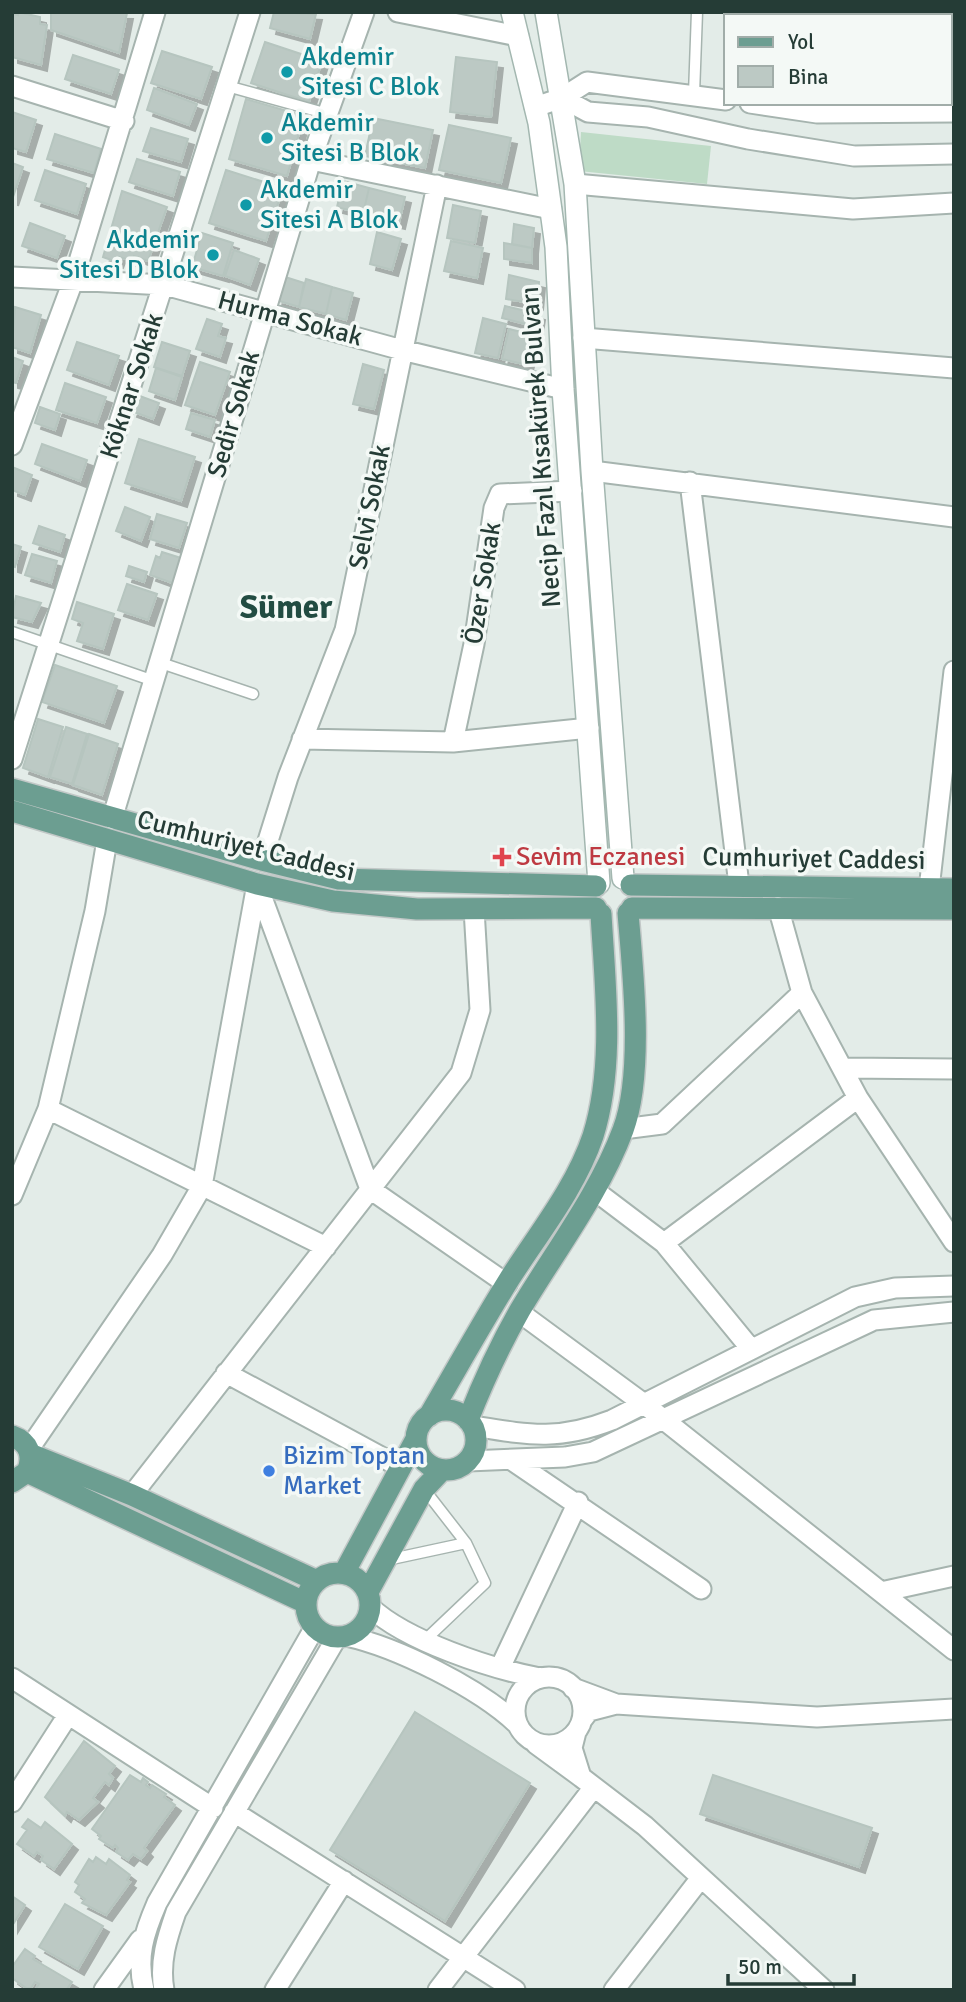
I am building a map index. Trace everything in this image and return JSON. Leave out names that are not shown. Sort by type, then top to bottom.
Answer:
[{"type":"main road","name":"Necip Fazıl Kısakürek Bulvarı","points":[[512,12],[535,107],[556,247],[563,389],[589,728],[597,884]]},
{"type":"main road","name":"Necip Fazıl Kısakürek Bulvarı","points":[[546,12],[575,184],[592,471],[627,882]]},
{"type":"main road","name":"Cumhuriyet Caddesi","points":[[12,789],[262,860],[339,879],[597,884]]},
{"type":"main road","name":"Cumhuriyet Caddesi","points":[[12,811],[257,884],[333,901],[417,909],[598,911]]},
{"type":"main road","points":[[344,1573],[416,1439],[420,1425],[429,1416],[507,1284],[570,1186],[593,1136],[603,1083],[606,1009],[598,911],[593,895],[597,884],[610,876],[627,882],[635,894],[630,910],[634,988],[632,1091],[623,1129],[594,1190],[519,1312],[484,1379],[470,1423],[476,1443],[468,1461],[457,1468],[442,1470],[425,1461],[419,1453],[416,1439]]},
{"type":"main road","name":"Cumhuriyet Caddesi","points":[[627,882],[954,889]]},
{"type":"main road","name":"Cumhuriyet Caddesi","points":[[630,910],[778,907],[954,909]]},
{"type":"main road","points":[[598,911],[614,918],[630,910]]},
{"type":"main road","points":[[429,1416],[448,1410],[470,1423]]},
{"type":"main road","points":[[19,1465],[132,1495],[317,1581]]},
{"type":"main road","points":[[19,1465],[306,1603]]},
{"type":"main road","points":[[369,1599],[354,1577],[344,1573],[328,1574],[310,1590],[306,1603],[315,1627],[341,1637],[363,1625],[383,1561],[424,1489],[442,1470]]},
{"type":"street","name":"Köknar Sokak","points":[[12,759],[250,12]]},
{"type":"street","name":"Sedir Sokak","points":[[112,818],[264,313],[312,160],[364,12]]},
{"type":"street","points":[[398,12],[517,36]]},
{"type":"street","points":[[12,444],[73,281],[124,121],[151,17]]},
{"type":"street","points":[[535,107],[562,98],[587,82],[724,100]]},
{"type":"street","points":[[12,86],[124,121]]},
{"type":"street","points":[[562,98],[588,112],[648,117],[748,139],[854,156],[954,154]]},
{"type":"street","points":[[786,105],[954,112]]},
{"type":"street","points":[[312,160],[551,209]]},
{"type":"street","points":[[575,184],[853,209],[954,203]]},
{"type":"street","name":"Selvi Sokak","points":[[262,860],[302,739],[345,631],[437,185]]},
{"type":"street","name":"Hurma Sokak","points":[[12,277],[165,285],[402,350],[563,389]]},
{"type":"street","points":[[583,338],[954,368]]},
{"type":"street","points":[[592,471],[954,517]]},
{"type":"street","points":[[690,482],[739,885]]},
{"type":"street","name":"Özer Sokak","points":[[453,742],[474,644],[494,508],[500,494],[572,491]]},
{"type":"street","points":[[929,889],[954,671]]},
{"type":"street","points":[[302,739],[453,742],[589,728]]},
{"type":"street","points":[[12,1195],[48,1109],[95,911],[107,841]]},
{"type":"street","points":[[19,1465],[162,1255],[202,1186],[257,884]]},
{"type":"street","points":[[257,884],[370,1189],[507,1284]]},
{"type":"street","points":[[778,907],[803,993],[858,1098],[954,1242]]},
{"type":"street","points":[[132,1495],[461,1073],[480,1010],[474,909]]},
{"type":"street","points":[[623,1129],[662,1124],[803,993]]},
{"type":"street","points":[[844,1068],[954,1069]]},
{"type":"street","points":[[664,1244],[858,1098]]},
{"type":"street","points":[[48,1109],[326,1247]]},
{"type":"street","points":[[594,1190],[664,1244],[751,1349]]},
{"type":"street","points":[[470,1423],[522,1434],[551,1436],[579,1433],[644,1404],[855,1297],[895,1288],[954,1286]]},
{"type":"street","points":[[519,1312],[644,1404],[954,1650]]},
{"type":"street","points":[[468,1461],[513,1461],[593,1452],[874,1320],[954,1312]]},
{"type":"street","points":[[226,1373],[400,1466]]},
{"type":"street","points":[[513,1461],[578,1502],[701,1589]]},
{"type":"street","points":[[500,1668],[578,1502]]},
{"type":"street","points":[[881,1592],[954,1576]]},
{"type":"street","points":[[369,1599],[383,1619],[425,1640],[500,1668],[540,1678],[558,1679],[573,1688],[616,1704],[817,1717],[954,1709]]},
{"type":"street","points":[[104,1990],[143,1936],[157,1903],[315,1627]]},
{"type":"street","points":[[164,1990],[161,1974],[165,1944],[176,1912],[341,1637],[383,1648],[500,1707],[532,1741],[645,1826],[815,1987]]},
{"type":"street","points":[[12,1678],[212,1808]]},
{"type":"street","points":[[517,1724],[514,1712],[521,1690],[540,1678]]},
{"type":"street","points":[[573,1688],[582,1703],[572,1748],[588,1782]]},
{"type":"street","points":[[532,1741],[541,1744],[561,1743],[579,1726],[589,1711],[616,1704]]},
{"type":"street","points":[[12,1802],[68,1716]]},
{"type":"street","points":[[438,1990],[588,1782]]},
{"type":"street","points":[[234,1812],[515,1990]]},
{"type":"street","points":[[614,1990],[700,1879]]},
{"type":"street","points":[[275,1990],[344,1881]]},
{"type":"street","points":[[143,1936],[139,1968],[144,1990]]},
{"type":"lane","points":[[694,94],[697,12]]},
{"type":"lane","points":[[227,86],[328,114]]},
{"type":"lane","points":[[12,632],[49,645],[253,694]]},
{"type":"lane","points":[[424,1489],[466,1543],[485,1583],[425,1640]]},
{"type":"lane","points":[[383,1561],[466,1543]]},
{"type":"green space","points":[[581,132],[711,146],[707,184],[579,171]]},
{"type":"building","points":[[18,12],[40,17],[40,24],[47,25],[41,65],[12,57],[12,13],[18,15]]},
{"type":"building","points":[[51,12],[127,13],[119,53],[51,30]]},
{"type":"building","points":[[274,12],[316,14],[310,39],[270,28]]},
{"type":"building","name":"Akdemir Sitesi C Blok","points":[[265,42],[322,61],[309,102],[251,83]]},
{"type":"building","points":[[162,51],[212,67],[201,99],[151,83]]},
{"type":"building","points":[[73,55],[119,70],[111,94],[65,79]]},
{"type":"building","points":[[456,57],[497,62],[491,117],[450,112]]},
{"type":"building","points":[[154,88],[197,104],[189,125],[147,110]]},
{"type":"building","name":"Akdemir Sitesi B Blok","points":[[246,99],[304,116],[287,176],[229,159]]},
{"type":"building","points":[[12,112],[36,120],[26,152],[12,148]]},
{"type":"building","points":[[373,118],[433,130],[425,168],[365,156]]},
{"type":"building","points":[[449,125],[511,138],[501,183],[439,170]]},
{"type":"building","points":[[151,128],[188,139],[181,162],[143,151]]},
{"type":"building","points":[[55,134],[101,149],[94,173],[47,159]]},
{"type":"building","points":[[137,159],[180,172],[173,196],[129,182]]},
{"type":"building","points":[[12,163],[23,167],[12,200]]},
{"type":"building","points":[[45,170],[86,184],[77,214],[35,200]]},
{"type":"building","name":"Akdemir Sitesi A Blok","points":[[226,170],[283,188],[266,241],[209,223]]},
{"type":"building","points":[[343,181],[369,188],[363,214],[337,207]]},
{"type":"building","points":[[369,188],[405,197],[399,223],[363,214]]},
{"type":"building","points":[[122,191],[167,207],[148,261],[134,256],[133,261],[119,257],[117,262],[103,257]]},
{"type":"building","points":[[453,205],[481,211],[475,243],[447,238]]},
{"type":"building","points":[[30,223],[65,236],[57,258],[22,246]]},
{"type":"building","points":[[514,224],[534,228],[532,248],[512,244]]},
{"type":"building","points":[[377,232],[401,239],[392,270],[370,264]]},
{"type":"building","name":"Akdemir Sitesi D Blok","points":[[202,233],[233,243],[223,276],[192,267]]},
{"type":"building","points":[[451,241],[483,248],[477,278],[444,271]]},
{"type":"building","points":[[504,243],[532,248],[532,263],[504,259]]},
{"type":"building","points":[[234,250],[259,259],[250,285],[225,276]]},
{"type":"building","points":[[509,275],[539,282],[537,304],[506,299]]},
{"type":"building","points":[[282,276],[304,283],[299,307],[276,300]]},
{"type":"building","points":[[306,279],[332,287],[326,314],[299,307]]},
{"type":"building","points":[[332,287],[353,293],[346,320],[326,314]]},
{"type":"building","points":[[505,306],[539,314],[537,327],[502,318]]},
{"type":"building","points":[[15,307],[41,315],[30,353],[12,347]]},
{"type":"building","points":[[483,318],[506,324],[498,358],[475,353]]},
{"type":"building","points":[[207,319],[222,324],[218,336],[226,338],[220,357],[196,349]]},
{"type":"building","points":[[509,329],[534,335],[527,365],[502,359]]},
{"type":"building","points":[[77,342],[119,356],[109,385],[67,370]]},
{"type":"building","points":[[162,342],[190,351],[182,376],[154,367]]},
{"type":"building","points":[[12,357],[23,361],[16,383],[12,382]]},
{"type":"building","points":[[200,362],[230,372],[215,415],[185,405]]},
{"type":"building","points":[[363,364],[384,370],[374,409],[353,404]]},
{"type":"building","points":[[156,368],[182,377],[175,400],[149,391]]},
{"type":"building","points":[[65,383],[106,397],[97,423],[56,410]]},
{"type":"building","points":[[137,395],[159,403],[153,419],[131,411]]},
{"type":"building","points":[[40,407],[60,414],[55,430],[35,423]]},
{"type":"building","points":[[191,413],[215,420],[210,437],[186,429]]},
{"type":"building","points":[[139,439],[195,457],[181,501],[125,483]]},
{"type":"building","points":[[42,444],[87,460],[80,481],[35,464]]},
{"type":"building","points":[[12,467],[32,475],[25,495],[12,490]]},
{"type":"building","points":[[125,507],[150,517],[141,541],[116,531]]},
{"type":"building","points":[[157,514],[187,523],[179,548],[150,539]]},
{"type":"building","points":[[39,526],[65,535],[60,552],[33,543]]},
{"type":"building","points":[[12,544],[21,547],[15,567],[12,566]]},
{"type":"building","points":[[162,552],[184,559],[175,584],[150,575],[156,556],[160,558]]},
{"type":"building","points":[[32,554],[57,561],[51,583],[25,575]]},
{"type":"building","points":[[129,566],[147,572],[144,582],[126,576]]},
{"type":"building","points":[[127,584],[157,594],[148,620],[118,610]]},
{"type":"building","points":[[16,596],[41,603],[32,622],[12,617]]},
{"type":"building","points":[[77,602],[114,614],[103,649],[77,641],[83,623],[72,619]]},
{"type":"building","points":[[55,665],[117,686],[104,723],[42,702]]},
{"type":"building","points":[[38,719],[63,727],[48,777],[23,768]]},
{"type":"building","points":[[66,727],[87,734],[72,784],[50,777]]},
{"type":"building","points":[[89,734],[118,744],[102,795],[73,785]]},
{"type":"building","points":[[415,1712],[530,1783],[445,1921],[330,1850]]},
{"type":"building","points":[[84,1741],[115,1766],[109,1774],[113,1778],[109,1785],[105,1782],[93,1798],[98,1802],[79,1820],[67,1812],[65,1816],[45,1797]]},
{"type":"building","points":[[130,1775],[141,1782],[143,1778],[148,1782],[146,1785],[150,1788],[152,1785],[166,1794],[164,1797],[175,1805],[144,1848],[147,1851],[141,1859],[133,1854],[128,1860],[116,1852],[118,1848],[115,1845],[113,1848],[99,1839],[101,1836],[92,1829]]},
{"type":"building","points":[[713,1775],[872,1828],[859,1867],[700,1814]]},
{"type":"building","points":[[28,1819],[41,1828],[45,1822],[72,1844],[54,1869],[41,1860],[43,1856],[37,1852],[34,1856],[17,1844],[27,1830],[22,1827]]},
{"type":"building","points":[[96,1857],[106,1864],[109,1859],[130,1875],[127,1880],[130,1882],[106,1915],[82,1903],[85,1899],[75,1892],[79,1885],[75,1882],[89,1859],[93,1862]]},
{"type":"building","points":[[12,1896],[25,1905],[12,1926]]},
{"type":"building","points":[[65,1904],[103,1926],[78,1969],[39,1947]]},
{"type":"building","points":[[25,1949],[35,1956],[33,1959],[72,1982],[66,1990],[35,1990],[39,1984],[35,1982],[31,1988],[26,1988],[12,1978],[12,1967]]},
{"type":"place","name":"Akdemir Sitesi C Blok","points":[[287,72]]},
{"type":"place","name":"Akdemir Sitesi B Blok","points":[[267,138]]},
{"type":"place","name":"Akdemir Sitesi A Blok","points":[[246,205]]},
{"type":"place","name":"Akdemir Sitesi D Blok","points":[[213,255]]},
{"type":"place","name":"Sevim Eczanesi","points":[[502,857]]},
{"type":"place","name":"Bizim Toptan Market","points":[[269,1471]]},
{"type":"district","name":"Sümer","points":[[286,607]]}]
